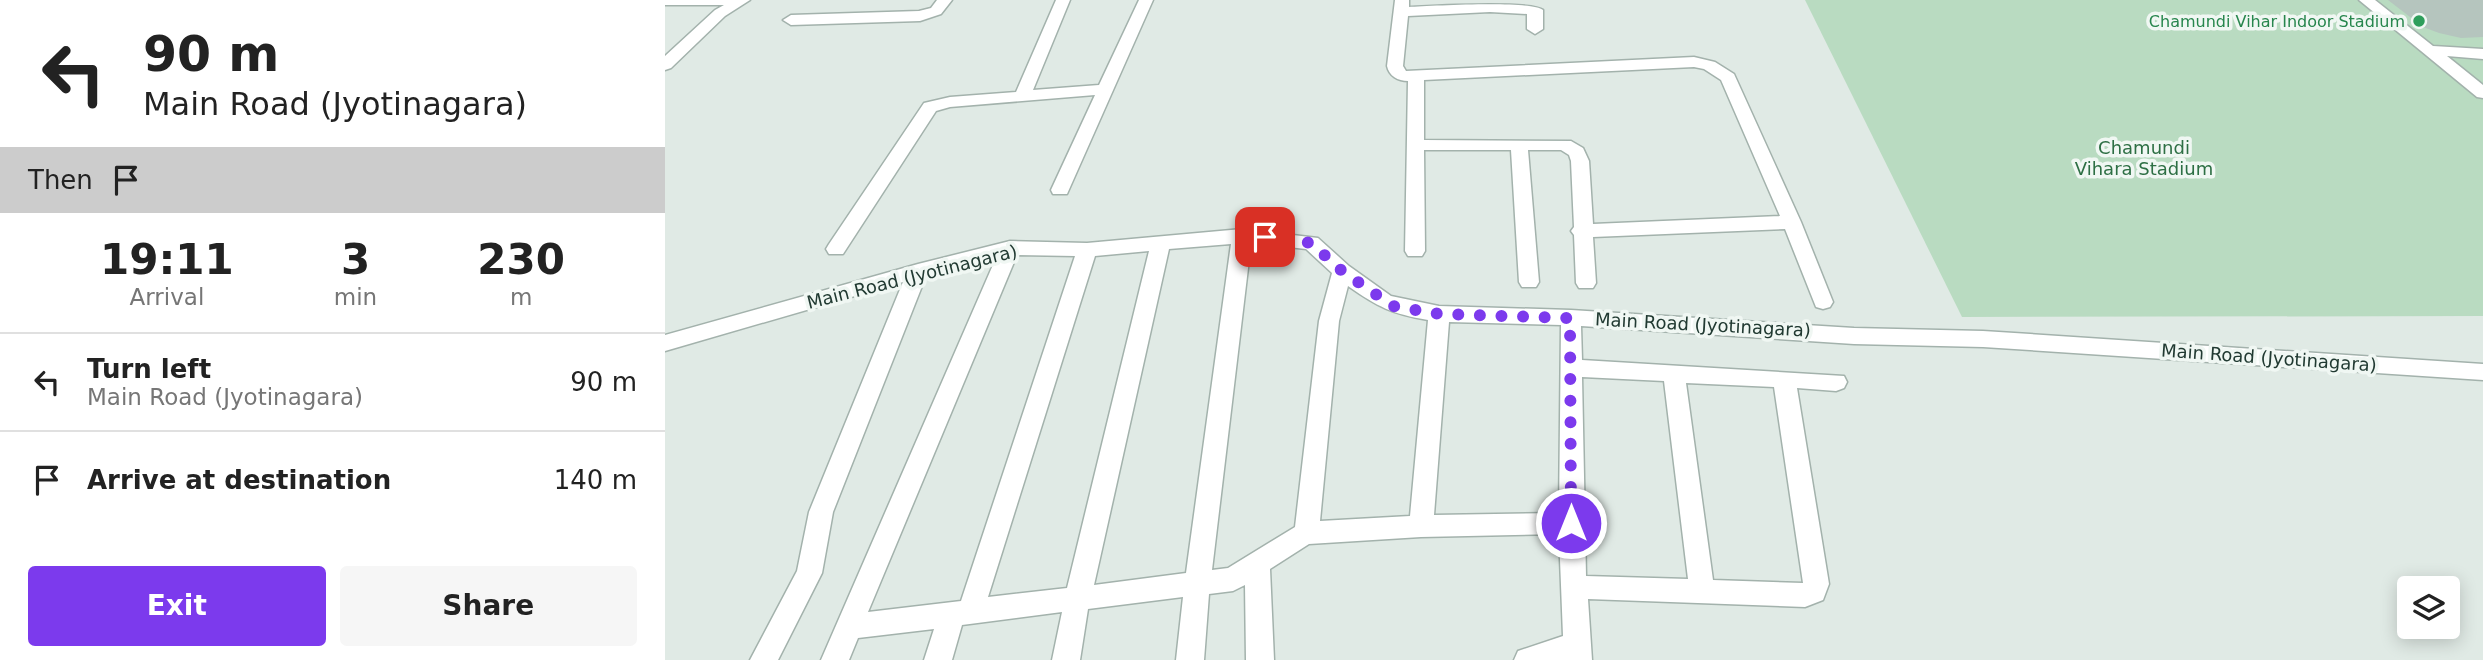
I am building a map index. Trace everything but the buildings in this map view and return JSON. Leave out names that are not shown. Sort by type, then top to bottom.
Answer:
[{"type":"street","points":[[665,1],[728,0]]},
{"type":"street","points":[[665,65],[720,13],[743,0]]},
{"type":"street","points":[[791,20],[920,16],[936,11],[946,0]]},
{"type":"street","points":[[1022,97],[1063,0]]},
{"type":"street","points":[[1060,190],[1146,0]]},
{"type":"street","points":[[2366,0],[2483,93]]},
{"type":"street","points":[[1535,29],[1535,10],[1401,6],[1396,71],[1403,76],[1416,76],[1694,62],[1709,65],[1728,77],[1792,222],[1823,302]]},
{"type":"street","points":[[2427,50],[2483,54]]},
{"type":"street","points":[[1415,251],[1416,76]]},
{"type":"street","points":[[836,249],[930,107],[950,102],[1106,89]]},
{"type":"street","points":[[1416,145],[1565,145],[1577,152],[1580,161],[1581,231],[1586,283]]},
{"type":"street","points":[[1519,145],[1528,282]]},
{"type":"street","points":[[1581,231],[1792,222]]},
{"type":"street","points":[[1190,660],[1197,584],[1241,236]]},
{"type":"street","name":"Main Road (Jyotinagara)","points":[[665,344],[918,271],[1010,248],[1087,250],[1241,236],[1311,243],[1342,271],[1393,306],[1439,314],[1983,339],[2483,372]]},
{"type":"street","points":[[1066,660],[1077,600],[1161,242]]},
{"type":"street","points":[[835,660],[1010,248]]},
{"type":"street","points":[[938,660],[961,613],[1087,250]]},
{"type":"street","points":[[764,660],[809,573],[821,512],[918,271]]},
{"type":"street","points":[[1307,533],[1329,321],[1342,271]]},
{"type":"street","points":[[1421,526],[1439,314]]},
{"type":"street","points":[[1528,660],[1578,652],[1571,523],[1570,318]]},
{"type":"street","points":[[1571,368],[1836,382]]},
{"type":"street","points":[[1674,374],[1702,592]]},
{"type":"street","points":[[1574,587],[1805,595],[1814,592],[1816,584],[1784,379]]},
{"type":"street","points":[[849,627],[1233,579],[1307,533],[1421,526],[1571,523]]},
{"type":"street","points":[[1257,565],[1260,660]]},
{"type":"green space","name":"Chamundi Vihara Stadium","points":[[1805,0],[2483,0],[2483,316],[1962,317]]},
{"type":"place","name":"Chamundi Vihar Indoor Stadium","points":[[2419,21]]},
{"type":"route","points":[[1265,237],[1311,243],[1342,271],[1393,306],[1439,314],[1570,318],[1571,523]]}]
